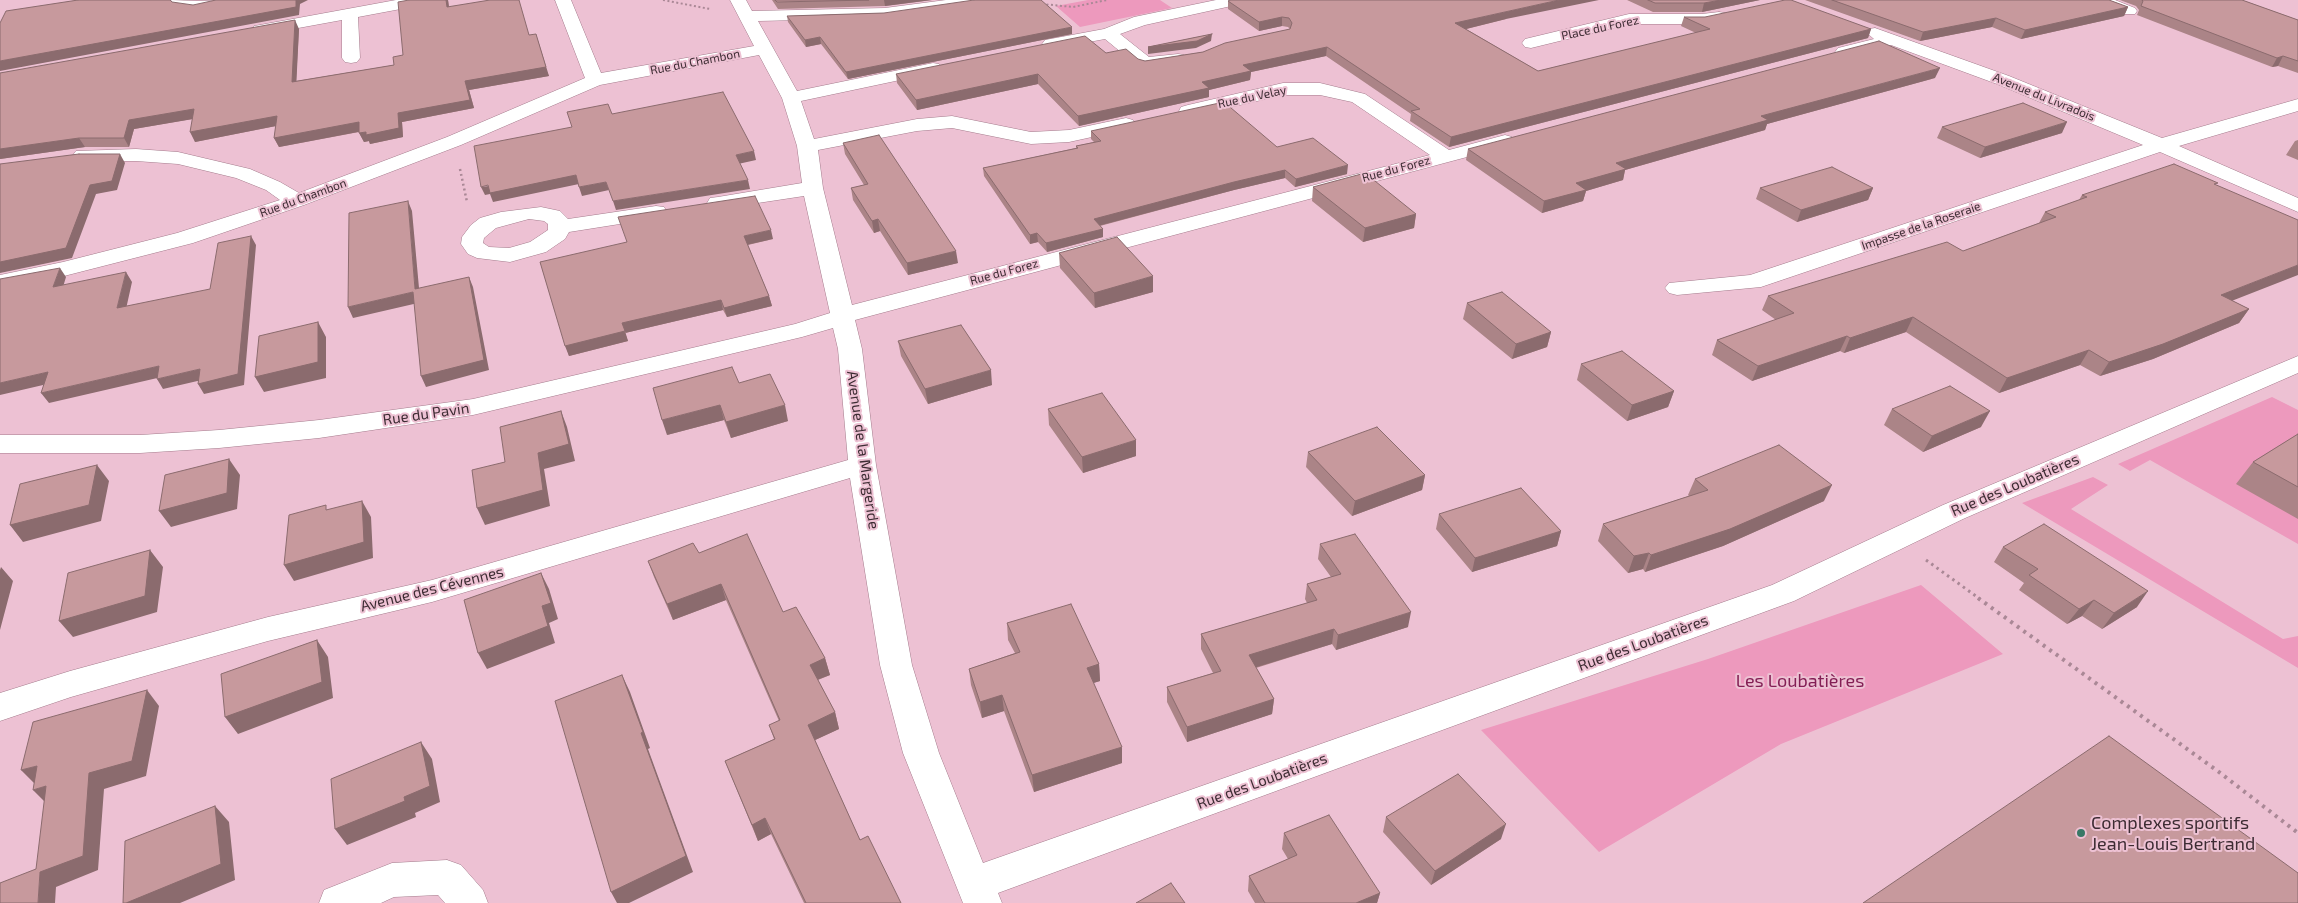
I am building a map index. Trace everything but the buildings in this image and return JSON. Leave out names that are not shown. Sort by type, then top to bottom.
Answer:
[{"type":"street","points":[[179,0],[182,4],[207,13],[230,0]]},
{"type":"street","points":[[242,34],[422,0]]},
{"type":"street","points":[[563,0],[595,80]]},
{"type":"street","points":[[743,8],[884,13],[916,10],[974,0]]},
{"type":"street","points":[[1032,48],[1108,33],[1140,20],[1233,0]]},
{"type":"street","points":[[2101,0],[2129,11]]},
{"type":"street","name":"Avenue de la Margeride","points":[[743,8],[791,98],[807,146],[813,188],[850,350],[862,465],[896,665],[921,753],[978,893]]},
{"type":"street","points":[[350,14],[350,58]]},
{"type":"street","name":"Place du Forez","points":[[1531,43],[1629,19],[1702,19],[1730,14]]},
{"type":"street","name":"Avenue du Livradois","points":[[1857,26],[2003,80],[2162,145],[2298,206]]},
{"type":"street","points":[[1108,33],[1144,63],[1192,56]]},
{"type":"street","points":[[1825,57],[1892,39]]},
{"type":"street","name":"Rue du Chambon","points":[[0,282],[64,269],[185,238],[297,201],[454,142],[595,80],[765,49]]},
{"type":"street","points":[[791,98],[946,66]]},
{"type":"street","name":"Rue du Velay","points":[[1172,115],[1283,89],[1320,89],[1358,98],[1445,156]]},
{"type":"street","name":"Impasse de la Roseraie","points":[[1677,288],[1753,282],[2162,145],[2298,105]]},
{"type":"street","points":[[807,146],[917,125],[952,122],[1031,138],[1069,136],[1144,121]]},
{"type":"street","name":"Rue du Forez","points":[[842,316],[877,305],[1521,136]]},
{"type":"street","points":[[67,157],[136,155],[178,158],[242,174],[273,186],[297,201]]},
{"type":"street","points":[[560,227],[813,188]]},
{"type":"street","points":[[529,213],[552,216],[558,221],[560,227],[557,234],[550,241],[538,247],[525,252],[496,255],[476,249],[472,244],[473,237],[488,223],[501,218],[529,213]]},
{"type":"street","name":"Rue du Pavin","points":[[0,444],[140,444],[219,439],[319,428],[474,407],[802,330],[842,316]]},
{"type":"street","name":"Rue des Loubatières","points":[[978,893],[1783,593],[1894,538],[2298,364]]},
{"type":"street","name":"Avenue des Cévennes","points":[[0,707],[70,684],[268,629],[432,592],[862,465]]},
{"type":"street","points":[[338,903],[392,880],[447,877],[469,903]]},
{"type":"path","points":[[662,0],[743,8]]},
{"type":"path","points":[[1037,4],[1073,7],[1107,0]]},
{"type":"path","points":[[454,142],[471,221],[488,223]]},
{"type":"path","points":[[1894,538],[2219,772],[2298,833]]},
{"type":"green space","points":[[1088,0],[1160,0],[1172,8],[1080,27],[1056,6]]},
{"type":"green space","points":[[2272,397],[2298,410],[2298,544],[2150,460],[2130,471],[2118,464]]},
{"type":"green space","points":[[2093,477],[2108,485],[2071,509],[2283,639],[2298,636],[2298,668],[2022,503]]},
{"type":"green space","name":"Les Loubatières","points":[[1921,585],[2003,654],[1781,744],[1599,852],[1481,730],[1708,659]]},
{"type":"place","name":"Complexes sportifs Jean-Louis Bertrand","points":[[2081,833]]}]
